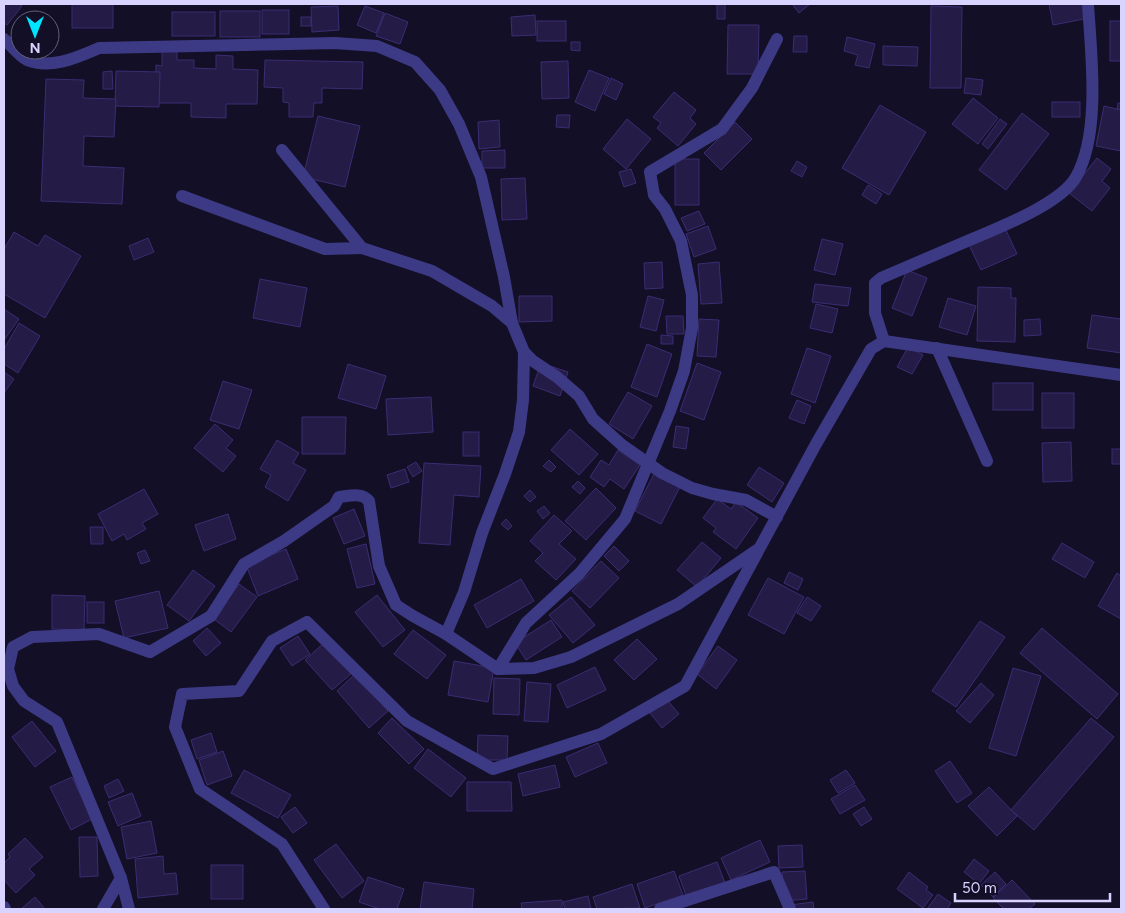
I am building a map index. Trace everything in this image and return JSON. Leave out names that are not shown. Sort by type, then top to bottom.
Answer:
[{"type":"street","points":[[884,341],[874,313],[875,283],[881,278],[1026,215],[1058,196],[1075,179],[1084,160],[1088,144],[1093,88],[1088,4]]},
{"type":"street","points":[[4,39],[26,59],[39,63],[67,61],[99,48],[335,43],[377,46],[415,62],[440,90],[459,124],[481,177],[504,277],[512,323],[524,352],[579,396],[593,419],[622,445],[662,473],[692,488],[712,494],[746,500],[777,516]]},
{"type":"street","points":[[498,669],[526,623],[579,574],[625,519],[670,411],[684,370],[692,328],[692,295],[681,241],[665,209],[654,195],[650,172],[722,129],[752,88],[777,39]]},
{"type":"street","points":[[282,150],[362,248]]},
{"type":"street","points":[[182,196],[325,249],[362,248],[432,271],[492,306],[512,323]]},
{"type":"street","points":[[324,909],[282,844],[200,789],[175,727],[182,694],[239,691],[272,641],[307,622],[407,721],[494,769],[601,734],[685,686],[816,444],[871,349],[884,341],[1121,375]]},
{"type":"street","points":[[937,348],[987,461]]},
{"type":"street","points":[[446,634],[464,592],[482,533],[519,432],[523,400],[524,352]]},
{"type":"street","points":[[129,909],[121,878],[57,722],[24,701],[13,686],[8,669],[13,647],[32,637],[99,634],[150,652],[211,616],[244,564],[284,541],[334,506],[338,497],[361,496],[366,497],[369,501],[379,566],[396,605],[446,634],[498,669],[534,668],[571,657],[678,604],[759,549]]},
{"type":"street","points":[[660,909],[774,872],[790,909]]},
{"type":"street","points":[[103,909],[121,878]]},
{"type":"building","points":[[4,4],[19,4],[22,6],[19,10],[10,10],[10,21],[7,25],[4,23]]},
{"type":"building","points":[[72,4],[113,4],[113,28],[72,28]]},
{"type":"building","points":[[725,4],[725,19],[717,19],[717,5]]},
{"type":"building","points":[[792,4],[810,4],[799,13]]},
{"type":"building","points":[[1049,4],[1086,4],[1089,18],[1053,25]]},
{"type":"building","points":[[338,6],[339,30],[312,32],[311,7]]},
{"type":"building","points":[[365,6],[384,13],[376,33],[357,25]]},
{"type":"building","points":[[931,6],[962,7],[961,88],[930,88]]},
{"type":"building","points":[[262,10],[289,10],[289,34],[262,34]]},
{"type":"building","points":[[220,11],[260,11],[260,37],[220,37]]},
{"type":"building","points":[[172,12],[215,12],[215,36],[172,36]]},
{"type":"building","points":[[385,13],[408,22],[400,44],[376,36]]},
{"type":"building","points":[[535,15],[536,35],[512,36],[511,17]]},
{"type":"building","points":[[301,17],[311,17],[311,26],[301,26]]},
{"type":"building","points":[[537,21],[566,21],[566,41],[537,41]]},
{"type":"building","points":[[1110,21],[1121,21],[1121,61],[1110,61]]},
{"type":"building","points":[[728,25],[759,25],[758,74],[727,74]]},
{"type":"building","points":[[794,36],[807,36],[807,52],[793,52]]},
{"type":"building","points":[[847,37],[875,44],[869,68],[855,65],[858,55],[844,51]]},
{"type":"building","points":[[571,42],[580,42],[580,51],[571,50]]},
{"type":"building","points":[[883,46],[918,47],[917,66],[883,65]]},
{"type":"building","points":[[162,47],[177,48],[177,60],[194,60],[194,68],[216,69],[216,55],[233,56],[233,69],[258,70],[257,104],[226,104],[226,118],[191,117],[191,103],[155,103],[156,65],[162,66]]},
{"type":"building","points":[[265,60],[363,62],[362,89],[322,88],[322,103],[314,103],[313,117],[289,117],[289,103],[283,102],[283,88],[264,87]]},
{"type":"building","points":[[568,61],[569,98],[542,99],[541,62]]},
{"type":"building","points":[[589,70],[609,78],[595,111],[575,102]]},
{"type":"building","points":[[112,71],[113,89],[103,89],[103,72]]},
{"type":"building","points":[[116,71],[160,72],[159,107],[115,106]]},
{"type":"building","points":[[611,78],[623,84],[616,100],[604,94]]},
{"type":"building","points":[[966,78],[983,80],[981,95],[964,93]]},
{"type":"building","points":[[46,79],[84,80],[83,98],[116,99],[114,137],[84,136],[83,166],[124,168],[122,204],[41,201]]},
{"type":"building","points":[[674,92],[696,110],[690,118],[696,124],[678,146],[657,128],[661,123],[653,117]]},
{"type":"building","points":[[973,98],[998,118],[978,144],[952,124]]},
{"type":"building","points":[[1052,102],[1080,102],[1080,117],[1052,117]]},
{"type":"building","points":[[1118,103],[1121,103],[1121,114],[1117,114]]},
{"type":"building","points":[[880,105],[926,132],[889,195],[842,168]]},
{"type":"building","points":[[1104,106],[1121,110],[1121,151],[1096,146]]},
{"type":"building","points":[[1022,113],[1049,134],[1006,190],[979,170]]},
{"type":"building","points":[[557,115],[570,115],[569,128],[556,127]]},
{"type":"building","points":[[318,116],[360,126],[345,187],[303,177]]},
{"type":"building","points":[[627,119],[651,139],[626,169],[603,149]]},
{"type":"building","points":[[1000,119],[1007,124],[988,149],[982,144]]},
{"type":"building","points":[[499,120],[500,147],[479,149],[478,122]]},
{"type":"building","points":[[735,122],[752,139],[721,170],[704,153]]},
{"type":"building","points":[[505,150],[505,168],[482,168],[482,151]]},
{"type":"building","points":[[1097,158],[1111,169],[1102,181],[1110,188],[1092,211],[1069,193]]},
{"type":"building","points":[[675,159],[699,159],[699,205],[675,205]]},
{"type":"building","points":[[797,161],[807,167],[802,177],[791,171]]},
{"type":"building","points":[[631,169],[636,183],[624,187],[619,172]]},
{"type":"building","points":[[525,178],[527,219],[502,220],[501,179]]},
{"type":"building","points":[[868,185],[882,194],[876,204],[862,195]]},
{"type":"building","points":[[699,211],[705,224],[687,231],[681,218]]},
{"type":"building","points":[[708,226],[716,249],[694,257],[686,234]]},
{"type":"building","points":[[1005,228],[1017,254],[981,270],[969,245]]},
{"type":"building","points":[[14,232],[38,246],[45,235],[81,256],[45,318],[4,294],[4,249]]},
{"type":"building","points":[[148,238],[154,252],[134,260],[129,246]]},
{"type":"building","points":[[822,239],[843,244],[835,275],[814,270]]},
{"type":"building","points":[[662,262],[663,288],[645,289],[644,263]]},
{"type":"building","points":[[719,262],[722,303],[701,304],[698,264]]},
{"type":"building","points":[[907,270],[927,278],[912,316],[892,308]]},
{"type":"building","points":[[260,279],[307,288],[300,327],[253,318]]},
{"type":"building","points":[[815,284],[851,288],[848,306],[812,302]]},
{"type":"building","points":[[978,287],[1011,288],[1011,298],[1016,298],[1015,342],[977,341]]},
{"type":"building","points":[[519,296],[552,296],[552,321],[519,322]]},
{"type":"building","points":[[648,296],[664,300],[656,331],[640,327]]},
{"type":"building","points":[[948,298],[976,306],[967,335],[939,327]]},
{"type":"building","points":[[816,304],[838,309],[832,333],[810,328]]},
{"type":"building","points":[[4,309],[19,319],[5,339],[4,338]]},
{"type":"building","points":[[1092,315],[1121,319],[1121,353],[1087,348]]},
{"type":"building","points":[[666,316],[683,316],[684,334],[667,334]]},
{"type":"building","points":[[699,319],[719,320],[716,357],[697,356]]},
{"type":"building","points":[[1040,319],[1041,335],[1024,336],[1024,320]]},
{"type":"building","points":[[19,323],[40,336],[18,373],[4,364],[4,349]]},
{"type":"building","points":[[661,335],[673,336],[673,344],[661,344]]},
{"type":"building","points":[[647,344],[672,354],[657,397],[631,387]]},
{"type":"building","points":[[908,347],[923,355],[912,374],[897,367]]},
{"type":"building","points":[[807,348],[831,356],[815,403],[791,394]]},
{"type":"building","points":[[541,363],[568,372],[560,396],[533,386]]},
{"type":"building","points":[[697,363],[721,372],[704,420],[680,411]]},
{"type":"building","points":[[348,364],[386,376],[376,409],[338,398]]},
{"type":"building","points":[[4,372],[14,379],[4,393]]},
{"type":"building","points":[[223,381],[252,390],[239,429],[210,420]]},
{"type":"building","points":[[993,383],[1033,383],[1033,410],[993,410]]},
{"type":"building","points":[[628,392],[652,406],[633,439],[609,424]]},
{"type":"building","points":[[1042,393],[1074,393],[1074,428],[1042,428]]},
{"type":"building","points":[[431,397],[433,432],[388,435],[386,399]]},
{"type":"building","points":[[797,400],[811,406],[804,424],[789,418]]},
{"type":"building","points":[[302,417],[346,417],[345,454],[302,454]]},
{"type":"building","points":[[215,424],[233,440],[226,448],[236,456],[223,472],[194,448]]},
{"type":"building","points":[[676,426],[689,428],[686,449],[673,447]]},
{"type":"building","points":[[570,429],[598,454],[579,475],[551,450]]},
{"type":"building","points":[[463,432],[479,432],[479,456],[463,456]]},
{"type":"building","points":[[277,440],[299,453],[293,463],[306,470],[288,501],[265,487],[271,475],[260,469]]},
{"type":"building","points":[[1071,442],[1072,481],[1043,482],[1042,443]]},
{"type":"building","points":[[1112,449],[1121,449],[1121,464],[1112,464]]},
{"type":"building","points":[[618,450],[640,465],[624,489],[610,479],[604,487],[590,477],[601,460],[609,465]]},
{"type":"building","points":[[549,460],[556,467],[551,472],[543,466]]},
{"type":"building","points":[[416,462],[422,471],[413,477],[407,467]]},
{"type":"building","points":[[424,463],[481,466],[479,497],[454,495],[450,545],[419,543]]},
{"type":"building","points":[[759,467],[784,483],[772,502],[747,485]]},
{"type":"building","points":[[657,468],[683,481],[661,524],[635,511]]},
{"type":"building","points":[[405,469],[409,482],[391,488],[387,475]]},
{"type":"building","points":[[578,481],[585,488],[580,494],[572,487]]},
{"type":"building","points":[[596,488],[616,508],[586,540],[565,521]]},
{"type":"building","points":[[144,489],[158,514],[142,523],[146,529],[127,540],[124,534],[112,541],[98,514]]},
{"type":"building","points":[[530,490],[536,497],[530,502],[524,496]]},
{"type":"building","points":[[717,499],[731,509],[736,502],[758,518],[736,549],[713,532],[716,528],[703,518]]},
{"type":"building","points":[[544,506],[550,513],[543,519],[537,511]]},
{"type":"building","points":[[354,509],[365,536],[344,544],[333,518]]},
{"type":"building","points":[[228,514],[236,539],[204,551],[195,525]]},
{"type":"building","points":[[554,515],[572,531],[559,544],[576,559],[556,580],[535,561],[543,553],[530,541]]},
{"type":"building","points":[[506,519],[512,526],[508,530],[501,524]]},
{"type":"building","points":[[90,527],[103,527],[103,544],[91,544]]},
{"type":"building","points":[[702,542],[721,558],[697,587],[677,570]]},
{"type":"building","points":[[1062,543],[1094,562],[1085,578],[1052,559]]},
{"type":"building","points":[[366,544],[375,584],[357,588],[347,549]]},
{"type":"building","points":[[614,546],[629,561],[619,571],[604,556]]},
{"type":"building","points":[[286,549],[298,579],[258,596],[246,565]]},
{"type":"building","points":[[145,550],[150,561],[141,564],[137,553]]},
{"type":"building","points":[[601,561],[619,578],[590,608],[572,591]]},
{"type":"building","points":[[193,570],[215,586],[189,621],[167,605]]},
{"type":"building","points":[[789,572],[803,579],[798,590],[784,583]]},
{"type":"building","points":[[1117,573],[1121,576],[1121,619],[1098,606]]},
{"type":"building","points":[[768,578],[804,597],[784,634],[748,615]]},
{"type":"building","points":[[521,579],[534,601],[487,628],[474,605]]},
{"type":"building","points":[[239,584],[257,597],[231,632],[214,619]]},
{"type":"building","points":[[159,591],[168,628],[124,638],[115,601]]},
{"type":"building","points":[[52,595],[85,596],[84,630],[52,629]]},
{"type":"building","points":[[377,595],[405,630],[383,647],[355,612]]},
{"type":"building","points":[[571,597],[595,625],[573,643],[549,615]]},
{"type":"building","points":[[807,597],[821,606],[811,621],[797,613]]},
{"type":"building","points":[[87,602],[104,602],[104,623],[87,623]]},
{"type":"building","points":[[551,620],[562,637],[526,660],[515,643]]},
{"type":"building","points":[[980,621],[1005,637],[956,707],[932,691]]},
{"type":"building","points":[[207,628],[221,643],[206,656],[193,641]]},
{"type":"building","points":[[1042,628],[1118,694],[1097,719],[1020,653]]},
{"type":"building","points":[[413,630],[446,655],[427,679],[394,654]]},
{"type":"building","points":[[298,636],[310,654],[292,666],[280,648]]},
{"type":"building","points":[[637,639],[657,659],[634,680],[614,660]]},
{"type":"building","points":[[325,642],[352,673],[332,690],[305,660]]},
{"type":"building","points":[[718,646],[737,660],[716,689],[697,674]]},
{"type":"building","points":[[454,661],[494,668],[488,702],[448,695]]},
{"type":"building","points":[[595,667],[606,690],[567,708],[557,685]]},
{"type":"building","points":[[1013,668],[1041,676],[1016,756],[989,748]]},
{"type":"building","points":[[355,674],[388,711],[369,728],[337,691]]},
{"type":"building","points":[[494,678],[520,679],[519,715],[493,714]]},
{"type":"building","points":[[527,682],[551,684],[548,722],[524,721]]},
{"type":"building","points":[[981,683],[994,695],[970,723],[956,711]]},
{"type":"building","points":[[667,700],[679,714],[662,728],[650,713]]},
{"type":"building","points":[[392,718],[424,749],[409,764],[378,733]]},
{"type":"building","points":[[1091,718],[1114,737],[1034,830],[1011,810]]},
{"type":"building","points":[[32,721],[56,751],[35,767],[12,737]]},
{"type":"building","points":[[211,733],[217,752],[197,759],[191,740]]},
{"type":"building","points":[[478,735],[508,736],[507,760],[477,760]]},
{"type":"building","points":[[598,743],[607,763],[575,777],[566,757]]},
{"type":"building","points":[[428,749],[466,778],[451,797],[414,768]]},
{"type":"building","points":[[223,751],[232,776],[207,785],[199,760]]},
{"type":"building","points":[[950,761],[972,793],[957,803],[935,771]]},
{"type":"building","points":[[555,765],[560,787],[523,796],[518,774]]},
{"type":"building","points":[[244,770],[291,795],[278,818],[231,793]]},
{"type":"building","points":[[846,770],[855,783],[838,793],[830,780]]},
{"type":"building","points":[[72,777],[92,819],[71,830],[50,787]]},
{"type":"building","points":[[118,779],[124,791],[109,798],[104,786]]},
{"type":"building","points":[[467,782],[511,782],[512,811],[467,811]]},
{"type":"building","points":[[855,785],[865,800],[840,814],[831,799]]},
{"type":"building","points":[[989,787],[1017,816],[997,836],[968,806]]},
{"type":"building","points":[[132,793],[141,816],[118,826],[108,802]]},
{"type":"building","points":[[295,807],[307,823],[293,833],[281,817]]},
{"type":"building","points":[[864,807],[872,819],[861,826],[853,814]]},
{"type":"building","points":[[151,821],[157,853],[127,859],[121,827]]},
{"type":"building","points":[[79,837],[97,837],[98,876],[80,877]]},
{"type":"building","points":[[25,838],[43,857],[29,869],[35,875],[16,893],[4,880],[4,863],[10,857],[8,854]]},
{"type":"building","points":[[760,840],[770,862],[731,880],[721,858]]},
{"type":"building","points":[[336,844],[364,881],[342,898],[314,860]]},
{"type":"building","points":[[802,845],[803,867],[779,868],[778,846]]},
{"type":"building","points":[[163,856],[164,874],[176,873],[178,894],[138,898],[135,859]]},
{"type":"building","points":[[974,859],[989,871],[979,884],[964,872]]},
{"type":"building","points":[[717,862],[725,883],[687,898],[679,876]]},
{"type":"building","points":[[211,865],[243,865],[243,899],[211,899]]},
{"type":"building","points":[[674,871],[683,895],[645,908],[637,884]]},
{"type":"building","points":[[805,871],[807,899],[784,901],[782,872]]},
{"type":"building","points":[[909,872],[928,887],[926,890],[933,895],[923,908],[897,889]]},
{"type":"building","points":[[995,872],[1006,884],[993,897],[981,885]]},
{"type":"building","points":[[368,877],[404,889],[397,909],[380,909],[359,902]]},
{"type":"building","points":[[1012,880],[1035,904],[1029,909],[1004,909],[993,898]]},
{"type":"building","points":[[424,882],[474,889],[472,909],[420,909]]},
{"type":"building","points":[[632,884],[640,908],[597,909],[593,897]]},
{"type":"building","points":[[938,894],[951,903],[947,909],[927,909]]},
{"type":"building","points":[[588,896],[591,909],[565,909],[563,902]]},
{"type":"building","points":[[35,897],[45,909],[21,909]]},
{"type":"building","points":[[562,900],[562,909],[522,909],[521,903]]},
{"type":"building","points":[[813,902],[814,909],[791,909],[790,905]]}]
